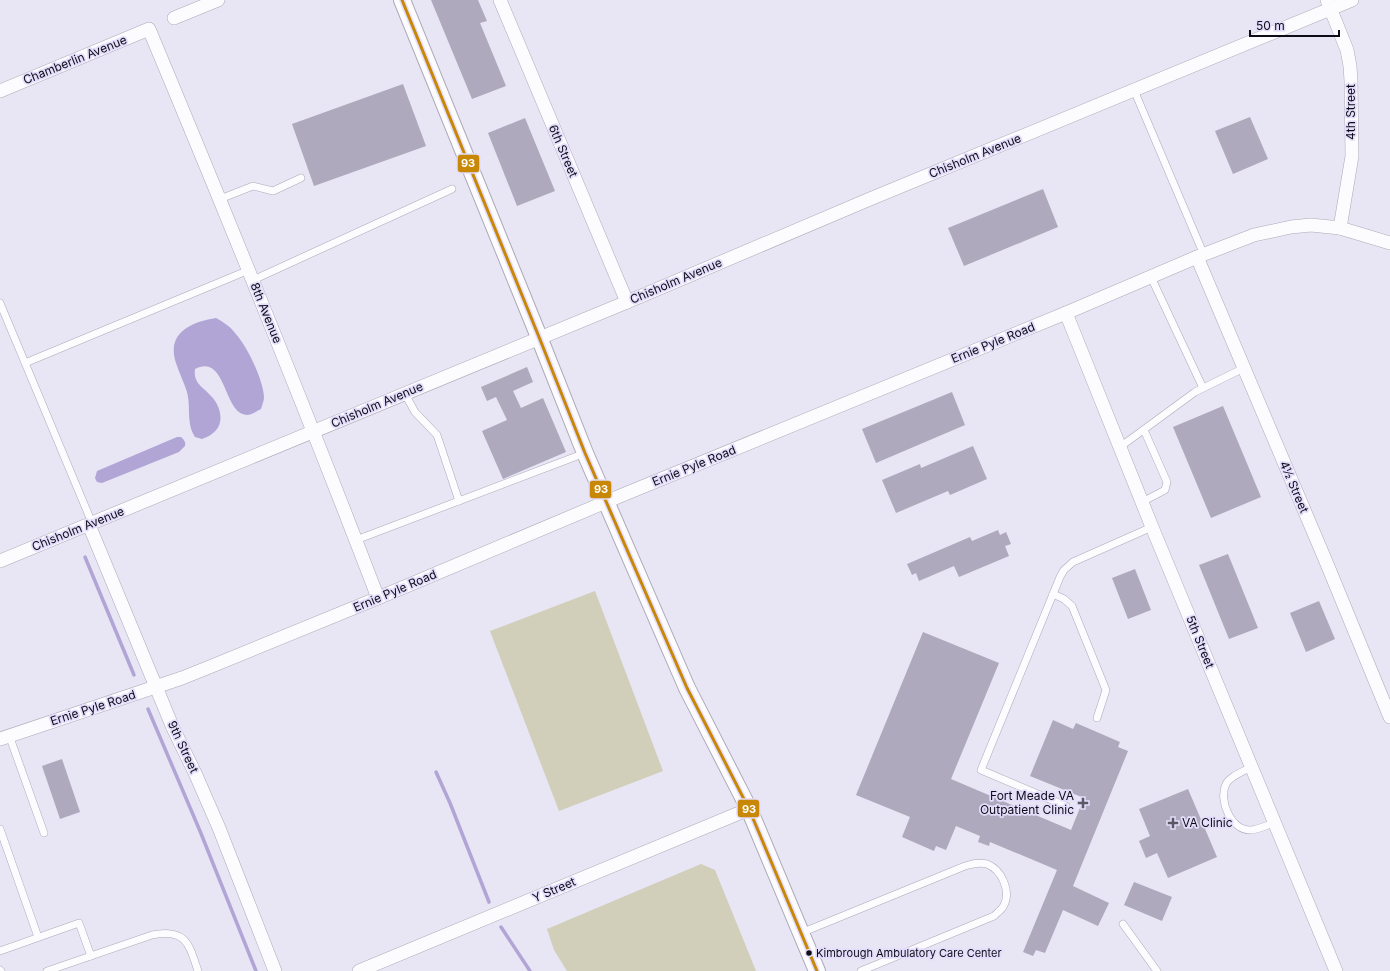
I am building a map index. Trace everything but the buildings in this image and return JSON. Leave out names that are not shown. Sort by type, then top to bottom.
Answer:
[{"type":"street","points":[[174,18],[218,0]]},
{"type":"street","points":[[402,0],[585,453],[665,638],[688,688],[749,810],[816,971]]},
{"type":"street","name":"6th Street","points":[[500,0],[626,302]]},
{"type":"street","name":"Chisholm Avenue","points":[[0,561],[314,432],[1134,90],[1329,4],[1352,0]]},
{"type":"street","name":"4th Street","points":[[1329,4],[1347,50],[1351,81],[1352,156],[1340,228]]},
{"type":"street","name":"Chamberlin Avenue","points":[[0,91],[149,29]]},
{"type":"street","name":"8th Avenue","points":[[149,29],[251,275],[378,598]]},
{"type":"street","name":"Ernie Pyle Road","points":[[5,737],[156,687],[207,668],[1254,235],[1274,230],[1311,225],[1340,228],[1390,243]]},
{"type":"street","name":"4½ Street","points":[[1201,256],[1244,368],[1390,717]]},
{"type":"street","name":"5th Street","points":[[1066,313],[1152,527],[1336,971]]},
{"type":"street","name":"9th Street","points":[[90,524],[156,687],[219,828],[275,971]]},
{"type":"street","name":"Y Street","points":[[359,971],[749,810]]},
{"type":"lane","points":[[1134,90],[1201,256]]},
{"type":"lane","points":[[220,199],[253,186],[273,191],[301,178]]},
{"type":"lane","points":[[25,363],[251,275],[452,189]]},
{"type":"lane","points":[[1151,277],[1203,388]]},
{"type":"lane","points":[[0,303],[90,524]]},
{"type":"lane","points":[[1120,447],[1195,392],[1244,368]]},
{"type":"lane","points":[[405,394],[415,412],[437,435],[459,501]]},
{"type":"lane","points":[[1142,502],[1165,490],[1167,482],[1144,430]]},
{"type":"lane","points":[[356,540],[585,453]]},
{"type":"lane","points":[[1066,806],[981,770],[1064,570],[1073,562],[1152,527]]},
{"type":"lane","points":[[1053,594],[1064,599],[1072,606],[1106,690],[1097,718]]},
{"type":"lane","points":[[5,737],[44,833]]},
{"type":"lane","points":[[1251,767],[1226,783],[1223,792],[1223,799],[1232,819],[1238,826],[1251,830],[1274,823]]},
{"type":"lane","points":[[0,829],[38,937]]},
{"type":"lane","points":[[801,933],[975,863],[986,864],[997,870],[1004,881],[1007,893],[1004,906],[994,916],[861,971]]},
{"type":"lane","points":[[0,950],[79,923],[91,956]]},
{"type":"lane","points":[[1123,924],[1157,971]]},
{"type":"lane","points":[[47,971],[152,935],[165,932],[182,937],[187,943],[198,971]]},
{"type":"shaded area","points":[[216,318],[231,328],[240,339],[258,372],[264,398],[261,409],[249,415],[239,412],[233,406],[219,377],[213,369],[205,366],[195,369],[197,382],[215,401],[220,415],[217,429],[211,435],[202,439],[195,437],[192,432],[186,388],[176,363],[174,353],[175,344],[183,331],[190,326],[198,322]]},
{"type":"shaded area","points":[[177,437],[181,437],[185,443],[185,446],[179,452],[102,483],[97,482],[95,478],[97,471]]},
{"type":"shaded area","points":[[595,591],[663,771],[559,811],[490,631]]},
{"type":"shaded area","points":[[701,864],[715,870],[756,971],[567,971],[554,950],[547,929]]},
{"type":"waterway","points":[[85,557],[134,675]]},
{"type":"waterway","points":[[148,709],[200,831],[256,971]]},
{"type":"waterway","points":[[436,772],[450,803],[489,902]]},
{"type":"waterway","points":[[501,927],[530,971]]},
{"type":"transit line","name":"93","points":[[402,0],[585,453],[687,688],[749,809],[817,971]]},
{"type":"place","name":"Fort Meade VA Outpatient Clinic","points":[[1083,803]]},
{"type":"place","name":"VA Clinic","points":[[1173,823]]},
{"type":"place","name":"Kimbrough Ambulatory Care Center","points":[[809,953]]}]
